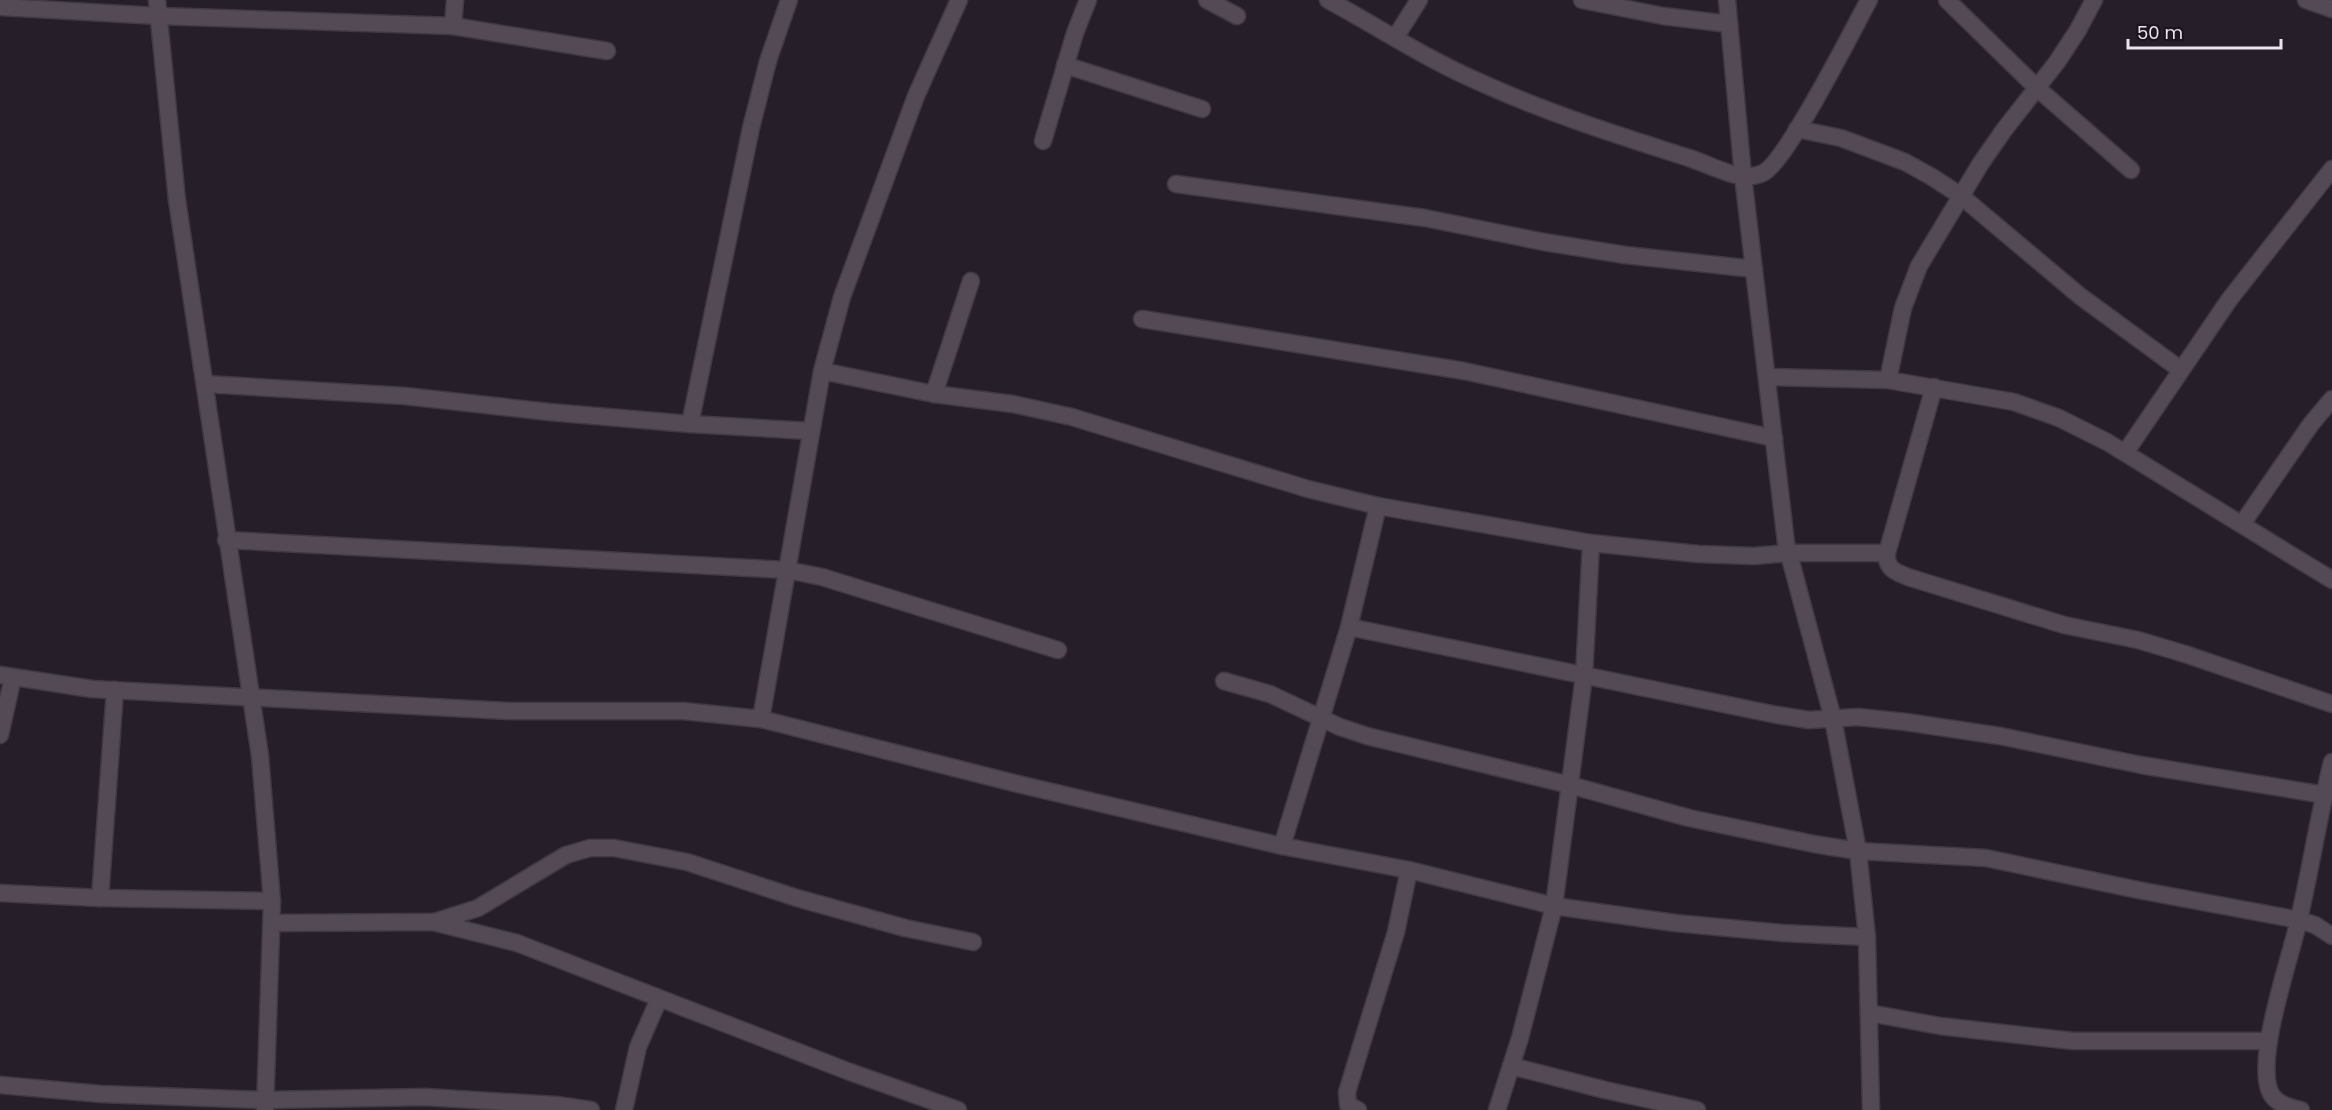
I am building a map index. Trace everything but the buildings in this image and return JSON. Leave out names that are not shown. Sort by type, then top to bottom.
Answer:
[{"type":"street","points":[[453,26],[455,0]]},
{"type":"street","points":[[690,424],[751,128],[768,61],[789,0]]},
{"type":"street","points":[[761,719],[822,371],[842,297],[916,96],[959,0]]},
{"type":"street","points":[[1042,141],[1088,0]]},
{"type":"street","points":[[1207,0],[1237,16]]},
{"type":"street","points":[[1328,0],[1426,57],[1484,84],[1629,139],[1743,176],[1758,175],[1778,161],[1869,0]]},
{"type":"street","points":[[1395,38],[1419,0]]},
{"type":"street","points":[[1582,0],[1663,16],[1729,24]]},
{"type":"street","points":[[1726,0],[1743,176],[1786,543],[1833,719],[1858,851],[1867,937],[1871,1110]]},
{"type":"street","points":[[1947,0],[2037,88],[2131,170]]},
{"type":"street","points":[[1888,380],[1903,308],[1919,266],[2004,130],[2078,30],[2094,0]]},
{"type":"street","points":[[2306,0],[2332,9]]},
{"type":"street","points":[[0,7],[158,8],[453,26],[607,51]]},
{"type":"street","points":[[158,8],[177,200],[260,756],[272,901],[265,1105]]},
{"type":"street","points":[[1065,65],[1203,109]]},
{"type":"street","points":[[1797,129],[1841,138],[1905,162],[1961,196],[2080,296],[2181,370]]},
{"type":"street","points":[[2125,453],[2229,300],[2332,169]]},
{"type":"street","points":[[1176,184],[1425,218],[1544,242],[1624,255],[1754,268]]},
{"type":"street","points":[[934,394],[971,281]]},
{"type":"street","points":[[1142,320],[1464,371],[1774,438]]},
{"type":"street","points":[[822,371],[934,394],[1013,404],[1072,417],[1308,489],[1378,506],[1591,543],[1698,554],[1754,556],[1789,553],[1887,553]]},
{"type":"street","points":[[1767,377],[1888,380],[2014,402],[2059,418],[2125,453],[2332,580]]},
{"type":"street","points":[[206,384],[405,396],[549,412],[811,431]]},
{"type":"street","points":[[1934,387],[1887,553],[1889,567],[1911,578],[2064,625],[2166,648],[2332,704]]},
{"type":"street","points":[[2242,524],[2311,424],[2332,399]]},
{"type":"street","points":[[1282,846],[1349,627],[1378,506]]},
{"type":"street","points":[[226,540],[787,570],[822,577],[1059,650]]},
{"type":"street","points":[[1497,1110],[1512,1066],[1554,906],[1584,676],[1591,543]]},
{"type":"street","points":[[1349,627],[1777,715],[1809,720],[1858,717],[2000,736],[2141,765],[2325,795]]},
{"type":"street","points":[[0,735],[7,676],[92,689],[509,711],[683,711],[761,719],[1018,784],[1282,846],[1409,870],[1554,906],[1676,924],[1867,937]]},
{"type":"street","points":[[1224,681],[1270,694],[1321,719],[1367,736],[1570,785],[1689,818],[1858,851],[1986,858],[2299,920],[2315,925],[2332,936]]},
{"type":"street","points":[[100,898],[115,690]]},
{"type":"street","points":[[2301,1110],[2279,1102],[2272,1096],[2266,1069],[2269,1041],[2299,920],[2324,840],[2325,795],[2332,762]]},
{"type":"street","points":[[433,922],[478,908],[566,855],[590,848],[614,848],[687,862],[796,898],[905,928],[973,942]]},
{"type":"street","points":[[1358,1110],[1348,1105],[1347,1092],[1396,932],[1409,870]]},
{"type":"street","points":[[0,893],[100,898],[272,901]]},
{"type":"street","points":[[272,923],[433,922],[517,943],[850,1072],[958,1110]]},
{"type":"street","points":[[624,1110],[638,1047],[659,999]]},
{"type":"street","points":[[1869,1013],[1940,1026],[2073,1041],[2269,1041]]},
{"type":"street","points":[[1512,1066],[1605,1090],[1697,1110]]},
{"type":"street","points":[[0,1085],[265,1105],[425,1097],[591,1110]]}]
